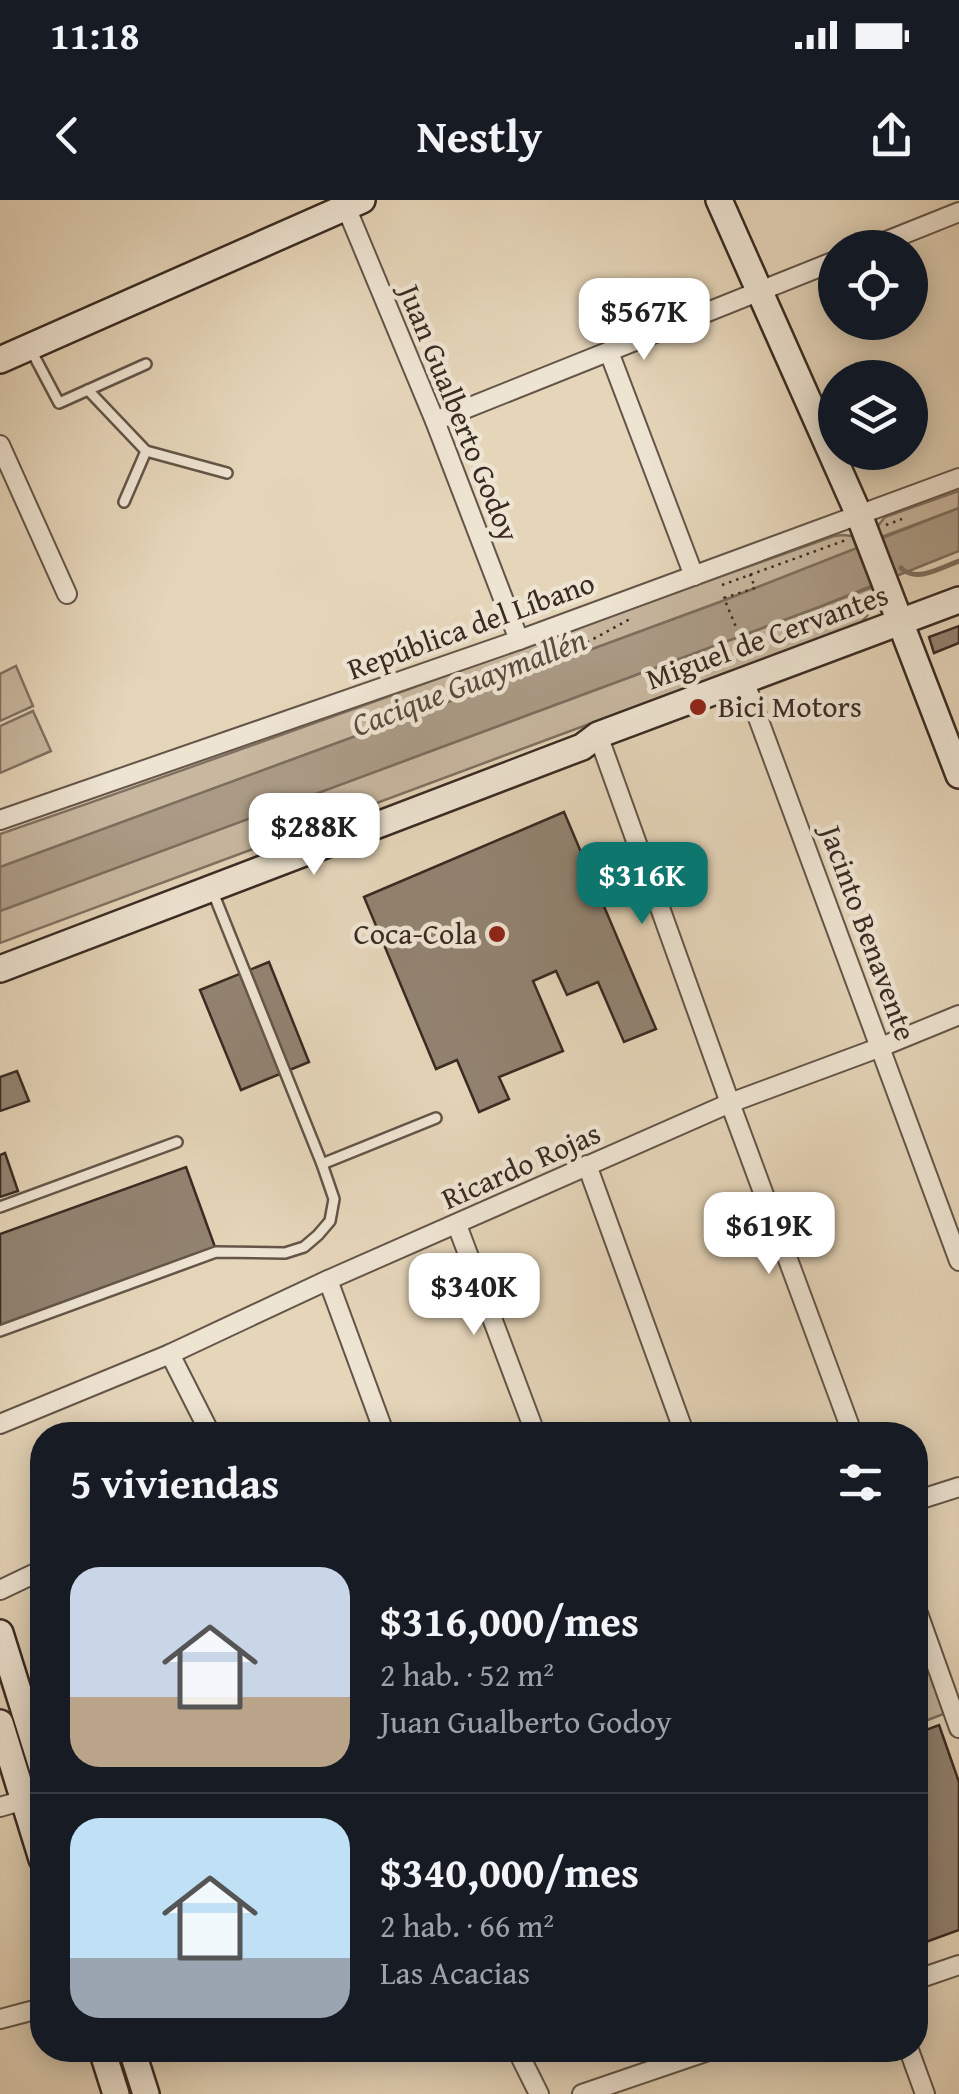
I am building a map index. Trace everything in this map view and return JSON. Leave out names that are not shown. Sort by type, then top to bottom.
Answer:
[{"type":"main road","points":[[718,200],[859,515],[959,775]]},
{"type":"main road","points":[[0,360],[354,204]]},
{"type":"main road","name":"Miguel de Cervantes","points":[[0,969],[582,746],[598,735],[959,600]]},
{"type":"main road","name":"Miguel de Cervantes","points":[[0,954],[578,736],[598,735]]},
{"type":"main road","points":[[0,1633],[30,1729]]},
{"type":"main road","points":[[0,1723],[22,1802]]},
{"type":"main road","points":[[106,2062],[116,2094]]},
{"type":"main road","points":[[136,2062],[146,2094]]},
{"type":"street","name":"Juan Gualberto Godoy","points":[[354,204],[519,640]]},
{"type":"street","points":[[914,230],[959,212]]},
{"type":"street","points":[[435,421],[818,268]]},
{"type":"street","points":[[609,352],[694,576]]},
{"type":"street","points":[[0,445],[66,594]]},
{"type":"street","name":"República del Líbano","points":[[0,820],[519,640],[959,478]]},
{"type":"street","name":"Jacinto Benavente","points":[[744,680],[959,1261]]},
{"type":"street","points":[[598,735],[848,1422]]},
{"type":"street","name":"Ricardo Rojas","points":[[0,1424],[170,1354],[328,1280],[730,1104],[959,1015]]},
{"type":"street","points":[[587,1166],[680,1422]]},
{"type":"street","points":[[457,1225],[531,1422]]},
{"type":"street","points":[[328,1280],[380,1422]]},
{"type":"street","points":[[170,1354],[204,1422]]},
{"type":"street","points":[[928,1497],[959,1486]]},
{"type":"street","points":[[0,1590],[30,1576]]},
{"type":"street","points":[[928,1642],[959,1728]]},
{"type":"street","points":[[928,1976],[959,1965]]},
{"type":"street","points":[[0,2019],[30,2011]]},
{"type":"street","points":[[523,2062],[539,2094]]},
{"type":"street","points":[[582,2094],[676,2062]]},
{"type":"street","points":[[913,2062],[925,2094]]},
{"type":"lane","points":[[29,347],[59,403],[146,364]]},
{"type":"lane","points":[[88,390],[146,450],[227,474]]},
{"type":"lane","points":[[124,502],[146,450]]},
{"type":"lane","points":[[0,1331],[216,1252],[286,1253],[304,1246],[330,1221],[334,1199],[322,1164],[211,888]]},
{"type":"lane","points":[[322,1164],[436,1118]]},
{"type":"lane","points":[[0,1207],[178,1142]]},
{"type":"path","points":[[744,558],[755,588],[724,598],[745,649]]},
{"type":"shaded area","points":[[959,491],[959,508],[879,538],[877,527],[885,517]]},
{"type":"shaded area","points":[[959,508],[959,551],[819,607],[0,911],[0,867],[720,602]]},
{"type":"shaded area","points":[[843,535],[852,536],[857,548],[0,867],[0,834]]},
{"type":"shaded area","points":[[873,587],[871,611],[861,623],[0,943],[0,911]]},
{"type":"shaded area","points":[[16,666],[33,706],[0,721],[0,674]]},
{"type":"shaded area","points":[[33,711],[51,751],[0,773],[0,726]]},
{"type":"shaded area","points":[[928,1667],[946,1713],[928,1720]]},
{"type":"building","points":[[959,626],[959,643],[934,653],[929,637]]},
{"type":"building","name":"Coca-Cola","points":[[564,812],[656,1029],[624,1042],[598,982],[567,995],[556,971],[533,981],[563,1051],[499,1077],[509,1099],[479,1112],[457,1060],[436,1069],[364,897]]},
{"type":"building","points":[[269,962],[309,1062],[241,1090],[200,990]]},
{"type":"building","points":[[17,1071],[29,1101],[0,1111],[0,1077]]},
{"type":"building","points":[[5,1153],[18,1191],[0,1197],[0,1155]]},
{"type":"building","points":[[186,1167],[215,1247],[0,1326],[0,1234]]},
{"type":"building","points":[[939,1725],[959,1782],[959,1930],[928,1941],[928,1729]]},
{"type":"waterway","points":[[901,568],[921,574],[959,561]]},
{"type":"place","name":"Bici Motors","points":[[698,707]]},
{"type":"place","name":"Coca-Cola","points":[[497,934]]},
{"type":"water label","name":"Cacique Guaymallén","points":[[469,682]]}]
